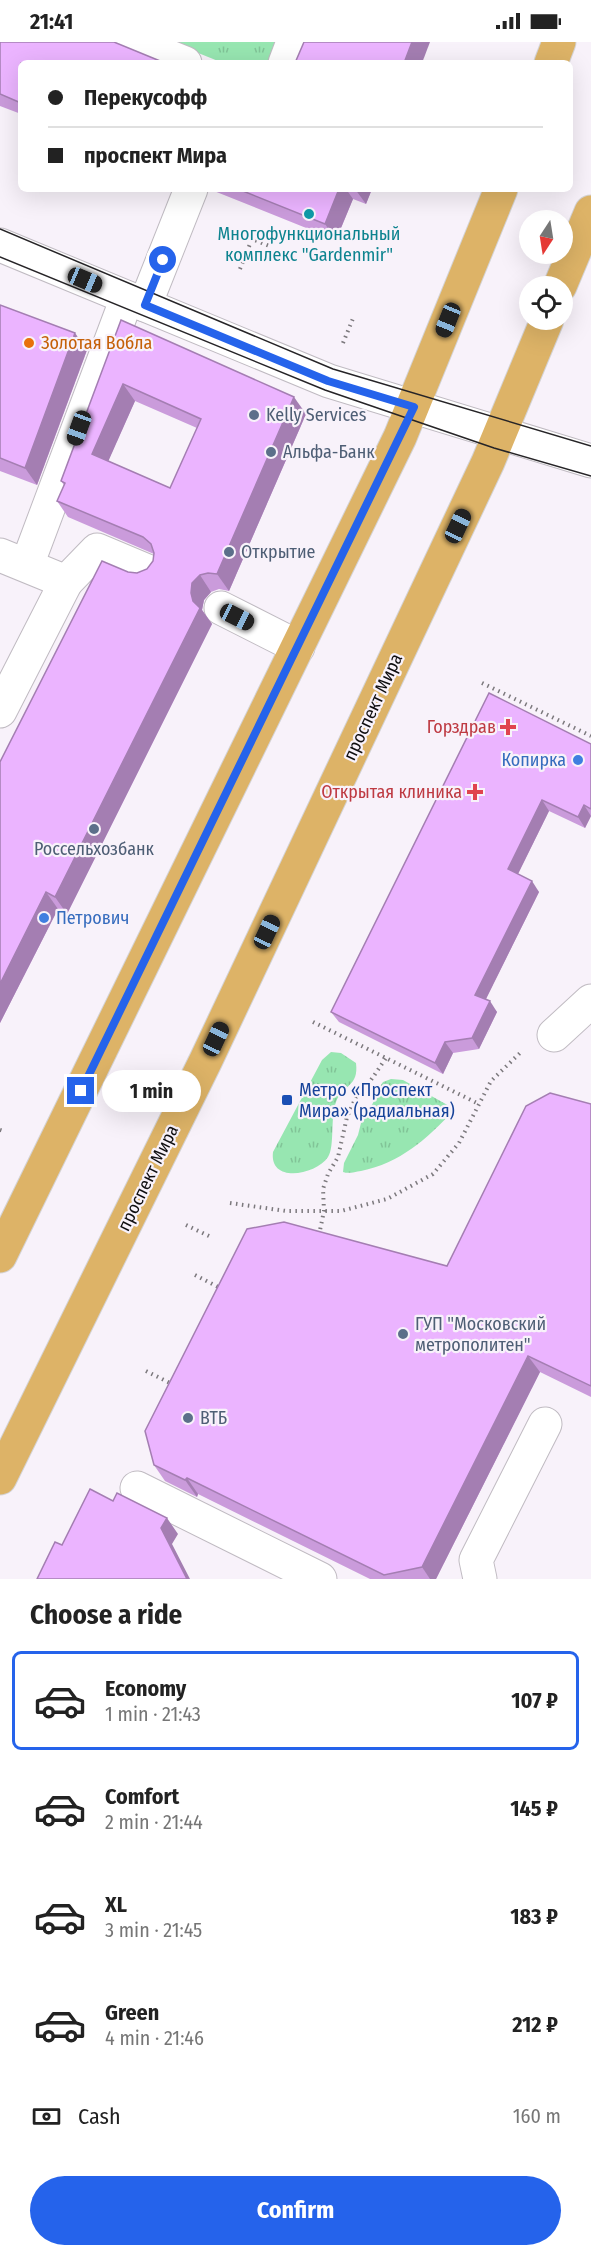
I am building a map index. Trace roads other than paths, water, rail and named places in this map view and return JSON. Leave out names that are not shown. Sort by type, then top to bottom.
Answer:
[{"type":"main road","points":[[552,60],[559,42]]},
{"type":"main road","points":[[0,1256],[414,407],[500,192]]},
{"type":"main road","points":[[564,276],[591,212]]},
{"type":"main road","name":"проспект Мира","points":[[0,1478],[211,1049],[500,434],[543,330]]},
{"type":"street","points":[[132,42],[177,60]]},
{"type":"street","points":[[286,60],[293,42]]},
{"type":"street","points":[[66,582],[14,560],[190,192]]},
{"type":"street","points":[[0,245],[328,381],[591,461]]},
{"type":"street","points":[[0,711],[66,582],[97,550],[147,571]]},
{"type":"street","points":[[220,608],[298,647]]},
{"type":"street","points":[[554,1035],[591,1001]]},
{"type":"street","points":[[480,1579],[476,1560],[545,1424]]},
{"type":"street","points":[[137,1488],[320,1579]]},
{"type":"tram line","points":[[0,229],[333,369],[591,446]]},
{"type":"tram line","points":[[0,257],[325,390],[494,448],[591,476]]},
{"type":"place","name":"Многофункциональный комплекс \"Gardenmir\"","points":[[309,214]]},
{"type":"place","name":"Золотая Вобла","points":[[29,343]]},
{"type":"place","name":"Kelly Services","points":[[254,415]]},
{"type":"place","name":"Альфа-Банк","points":[[271,452]]},
{"type":"place","name":"Открытие","points":[[229,552]]},
{"type":"place","name":"Горздрав","points":[[508,727]]},
{"type":"place","name":"Копирка","points":[[578,760]]},
{"type":"place","name":"Открытая клиника","points":[[475,792]]},
{"type":"place","name":"Россельхозбанк","points":[[94,829]]},
{"type":"place","name":"Петрович","points":[[44,918]]},
{"type":"place","name":"Метро «Проспект Мира» (радиальная)","points":[[287,1100]]},
{"type":"place","name":"ГУП \"Московский метрополитен\"","points":[[403,1334]]},
{"type":"place","name":"ВТБ","points":[[188,1418]]}]
